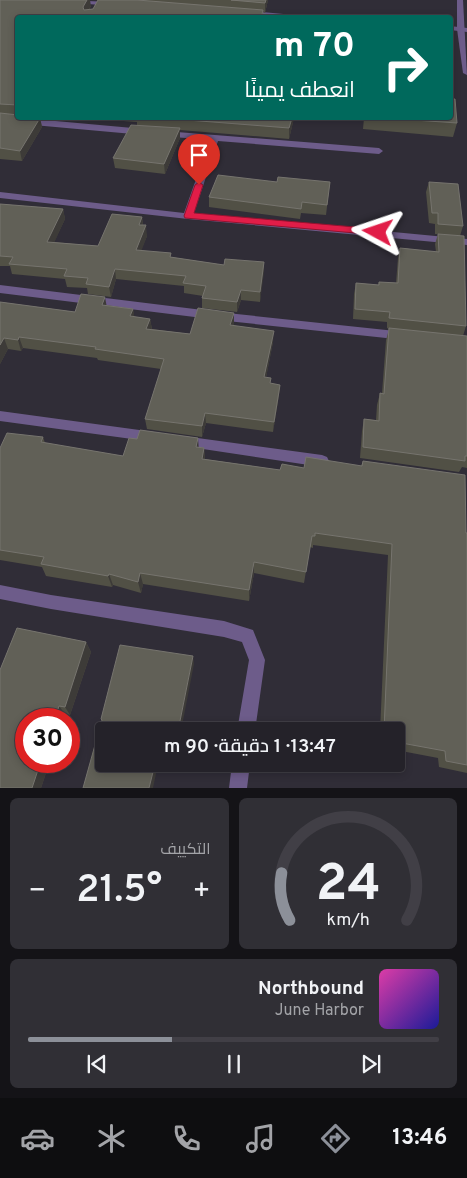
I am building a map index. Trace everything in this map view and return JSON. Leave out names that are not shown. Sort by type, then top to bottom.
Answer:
[{"type":"street","points":[[63,0],[118,4]]},
{"type":"street","points":[[460,0],[467,73]]},
{"type":"street","points":[[93,10],[98,2]]},
{"type":"street","points":[[245,13],[269,15]]},
{"type":"street","points":[[0,119],[378,151]]},
{"type":"street","points":[[188,216],[215,138]]},
{"type":"street","points":[[0,195],[188,216],[467,242]]},
{"type":"street","points":[[0,289],[227,317],[418,337]]},
{"type":"street","points":[[0,416],[339,463]]},
{"type":"street","points":[[0,592],[51,602],[224,629],[247,636],[257,660],[247,722]]},
{"type":"street","points":[[238,788],[240,772]]},
{"type":"building","points":[[0,0],[87,0],[83,7],[84,10],[93,9],[98,0],[137,0],[263,10],[262,14],[266,14],[15,15],[15,105],[0,104]]},
{"type":"building","points":[[231,0],[266,0],[265,3]]},
{"type":"building","points":[[453,99],[455,99],[457,123],[414,120],[453,120]]},
{"type":"building","points":[[0,113],[15,115],[15,120],[39,120],[20,151],[0,148]]},
{"type":"building","points":[[187,120],[291,120],[289,128]]},
{"type":"building","points":[[131,125],[180,128],[164,164],[113,158]]},
{"type":"building","points":[[218,175],[277,182],[278,177],[330,182],[327,205],[302,202],[301,209],[209,197]]},
{"type":"building","points":[[429,182],[458,184],[463,226],[438,224],[438,213],[432,213]]},
{"type":"building","points":[[0,204],[63,209],[47,242],[98,246],[112,214],[142,217],[139,225],[146,225],[136,250],[171,253],[170,257],[224,265],[225,259],[264,262],[260,292],[241,290],[237,302],[202,298],[206,286],[183,283],[186,276],[115,269],[109,287],[86,284],[88,278],[64,276],[67,269],[9,264],[13,257],[0,256]]},
{"type":"building","points":[[438,234],[464,236],[466,326],[389,318],[390,312],[355,309],[356,283],[379,285],[379,282],[398,283],[400,248],[439,252]]},
{"type":"building","points":[[81,294],[105,297],[102,305],[133,309],[130,316],[150,319],[146,329],[190,334],[198,308],[234,313],[230,325],[274,331],[264,377],[271,378],[270,383],[280,385],[274,422],[205,413],[202,426],[145,419],[164,359],[95,349],[96,347],[19,337],[18,340],[4,338],[0,345],[0,302],[75,312]]},
{"type":"building","points":[[389,328],[467,336],[467,456],[465,456],[465,461],[363,447],[364,419],[379,421],[380,393],[384,394]]},
{"type":"building","points":[[140,430],[198,438],[196,447],[204,448],[202,459],[280,470],[282,464],[304,468],[306,457],[362,466],[363,461],[465,475],[467,533],[467,765],[446,761],[445,751],[405,744],[405,722],[384,722],[392,544],[315,533],[315,536],[312,536],[306,572],[254,562],[249,590],[140,573],[138,582],[109,574],[108,576],[41,564],[44,557],[0,550],[0,448],[7,433],[43,437],[41,442],[123,456],[129,438],[137,439]]},
{"type":"building","points":[[17,628],[86,642],[65,707],[15,708],[15,773],[37,773],[32,788],[0,788],[0,670]]},
{"type":"building","points":[[120,645],[193,656],[180,722],[101,722]]},
{"type":"building","points":[[95,745],[95,772],[153,772],[149,788],[83,788]]},
{"type":"route","points":[[199,185],[188,216],[378,232]]}]
